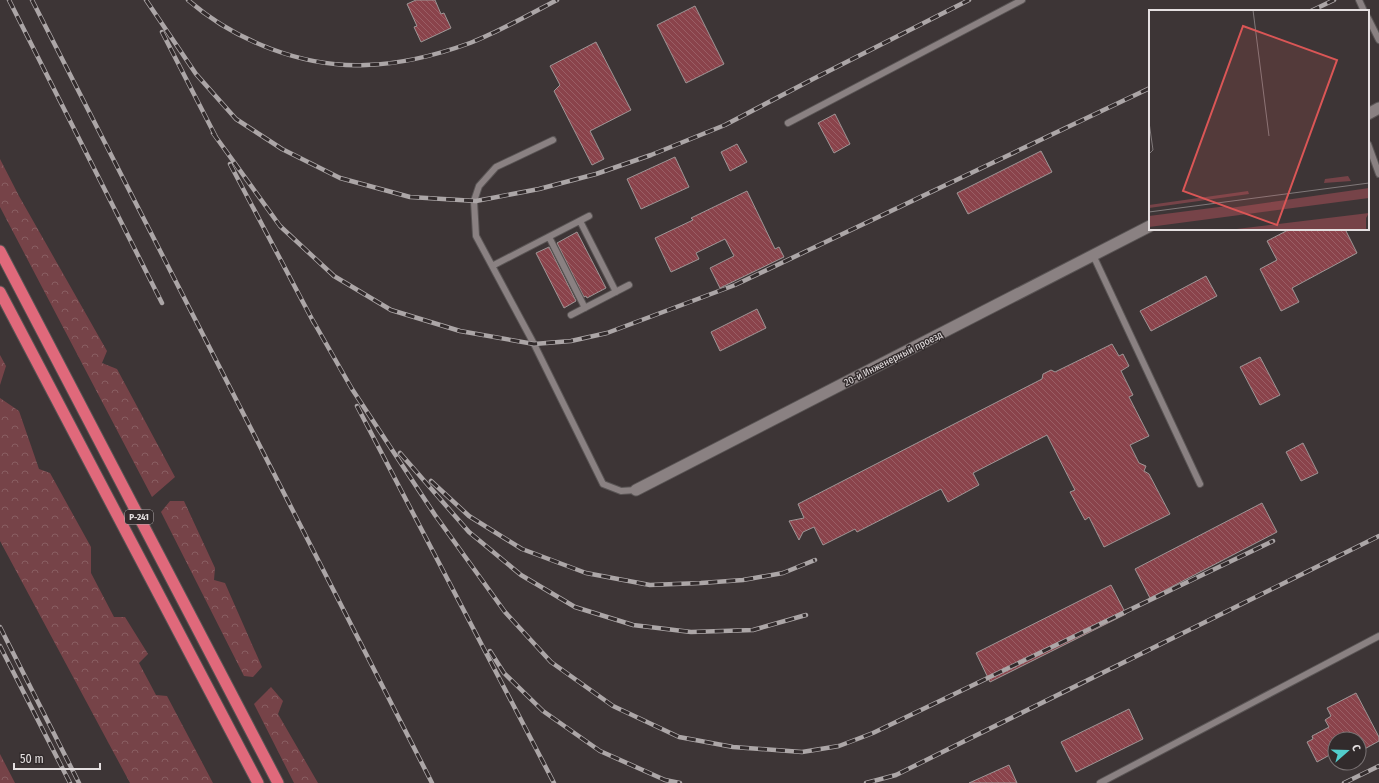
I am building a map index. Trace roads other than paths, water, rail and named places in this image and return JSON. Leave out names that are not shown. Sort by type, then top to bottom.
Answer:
[{"type":"highway","name":"Р-241","points":[[0,251],[278,783]]},
{"type":"highway","name":"Р-241","points":[[0,292],[258,783]]},
{"type":"street","points":[[1369,113],[1379,108]]},
{"type":"street","name":"20-й Инженерный проезд","points":[[636,490],[1149,227]]},
{"type":"lane","points":[[788,123],[1022,0]]},
{"type":"lane","points":[[1359,0],[1364,10]]},
{"type":"lane","points":[[1369,20],[1379,40]]},
{"type":"lane","points":[[552,140],[496,167],[479,186],[474,201],[476,236],[534,344],[603,484],[621,491],[636,490]]},
{"type":"lane","points":[[1369,147],[1379,174]]},
{"type":"lane","points":[[492,266],[589,216]]},
{"type":"lane","points":[[580,221],[616,292]]},
{"type":"lane","points":[[549,237],[585,308]]},
{"type":"lane","points":[[1093,255],[1200,484]]},
{"type":"lane","points":[[571,315],[630,285]]},
{"type":"lane","points":[[1100,783],[1379,636]]},
{"type":"railway","points":[[9,0],[162,303]]},
{"type":"railway","points":[[32,0],[432,783]]},
{"type":"railway","points":[[146,0],[196,74],[236,119],[282,149],[340,178],[410,197],[476,201],[539,189],[596,174],[651,155],[725,125],[969,0]]},
{"type":"railway","points":[[188,0],[227,28],[271,49],[295,57],[342,65],[392,63],[432,55],[473,42],[557,0]]},
{"type":"railway","points":[[1313,10],[1334,0]]},
{"type":"railway","points":[[162,32],[216,137]]},
{"type":"railway","points":[[213,133],[280,226],[334,276],[391,310],[460,331],[534,344],[571,341],[607,333],[735,285],[1149,88]]},
{"type":"railway","points":[[230,164],[314,323]]},
{"type":"railway","points":[[312,319],[352,389],[435,515],[505,612],[551,662],[613,706],[679,737],[733,747],[802,752],[839,746],[873,733],[1273,541]]},
{"type":"railway","points":[[357,406],[554,783]]},
{"type":"railway","points":[[400,453],[469,532],[521,575],[575,607],[633,625],[691,632],[753,630],[806,615]]},
{"type":"railway","points":[[431,481],[469,516],[522,549],[586,573],[650,585],[701,583],[743,580],[783,573],[815,560]]},
{"type":"railway","points":[[866,783],[896,775],[1379,536]]},
{"type":"railway","points":[[0,627],[79,783]]},
{"type":"railway","points":[[0,646],[70,783]]},
{"type":"railway","points":[[490,651],[504,673],[543,711],[600,751],[665,780],[680,783]]},
{"type":"railway","points":[[1344,783],[1379,766]]}]
